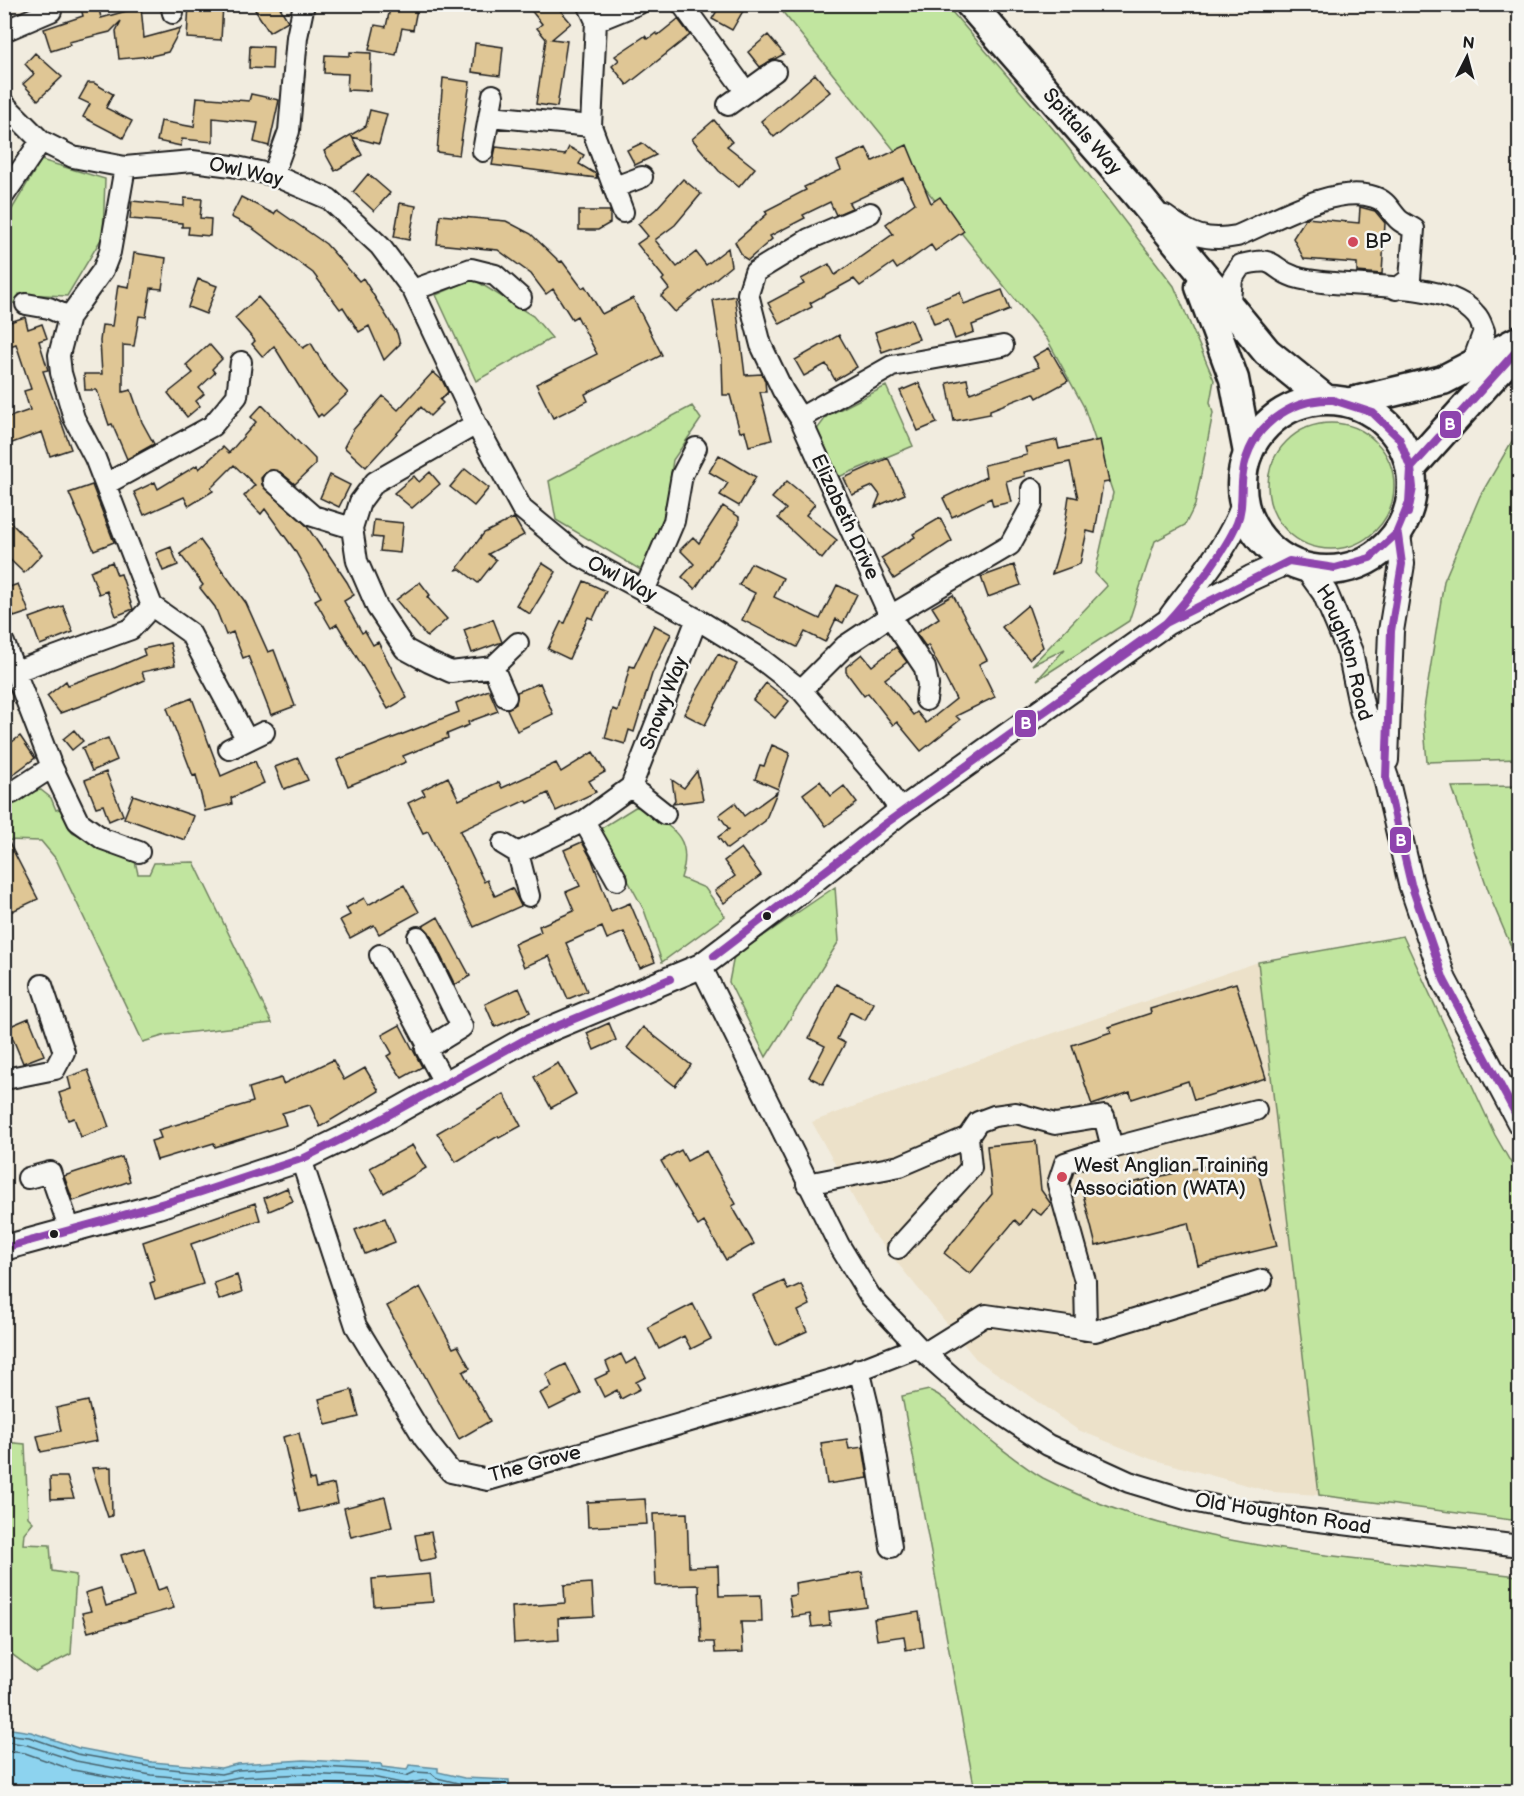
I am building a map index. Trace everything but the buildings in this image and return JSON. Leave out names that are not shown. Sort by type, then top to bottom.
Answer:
[{"type":"highway","name":"Spittals Way","points":[[970,4],[1135,192],[1229,310],[1267,352],[1338,401]]},
{"type":"highway","name":"Spittals Way","points":[[1190,260],[1234,379],[1248,453]]},
{"type":"highway","points":[[1338,401],[1384,420],[1397,436],[1411,468],[1413,488],[1409,509],[1398,535],[1380,552],[1355,566],[1334,570],[1298,565],[1261,539],[1252,525],[1244,504],[1242,473],[1248,453],[1258,435],[1284,411],[1299,404],[1338,401],[1443,380],[1520,340]]},
{"type":"highway","points":[[1411,468],[1520,346]]},
{"type":"main road","points":[[1166,623],[1221,551],[1236,526],[1244,504]]},
{"type":"main road","name":"Houghton Road","points":[[1386,778],[1391,632],[1402,564],[1398,535]]},
{"type":"main road","points":[[4,1248],[158,1206],[301,1159],[381,1120],[526,1039],[700,966],[901,811],[1166,623],[1251,578],[1298,565]]},
{"type":"main road","name":"Houghton Road","points":[[1298,565],[1325,593],[1341,626],[1362,709],[1386,778],[1411,884],[1444,980],[1520,1123]]},
{"type":"street","points":[[273,175],[289,130],[297,37],[304,4]]},
{"type":"street","points":[[623,212],[591,126],[592,13],[638,4]]},
{"type":"street","points":[[682,4],[746,92]]},
{"type":"street","points":[[4,31],[51,11]]},
{"type":"street","points":[[728,105],[775,71]]},
{"type":"street","points":[[483,151],[493,95]]},
{"type":"street","name":"Owl Way","points":[[4,104],[40,141],[73,157],[125,167],[192,161],[273,175],[329,198],[380,246],[413,290],[476,424],[522,509],[578,555],[697,620],[757,656],[801,690],[880,781],[901,811]]},
{"type":"street","points":[[490,116],[591,126]]},
{"type":"street","points":[[4,195],[40,141]]},
{"type":"street","points":[[125,167],[110,252],[103,270],[69,317],[59,355],[61,373],[74,418],[106,484],[152,606],[190,633],[256,736],[229,749]]},
{"type":"street","points":[[615,187],[642,177]]},
{"type":"street","points":[[1135,192],[1188,233],[1209,238],[1237,236],[1332,196],[1351,193],[1374,197],[1389,206],[1398,219],[1414,229],[1410,279],[1396,288]]},
{"type":"street","name":"Elizabeth Drive","points":[[870,213],[809,239],[755,272],[748,294],[761,345],[783,391],[800,418],[890,616],[925,668],[928,685],[926,700]]},
{"type":"street","points":[[1229,310],[1232,279],[1241,265],[1261,260],[1275,264],[1294,277],[1424,290],[1447,297],[1476,315],[1484,331],[1471,367]]},
{"type":"street","points":[[413,290],[471,269],[495,275],[521,298]]},
{"type":"street","points":[[26,304],[49,308],[69,317]]},
{"type":"street","points":[[800,418],[892,366],[991,344]]},
{"type":"street","points":[[106,484],[212,426],[237,396],[241,362]]},
{"type":"street","points":[[476,424],[375,482],[360,502],[352,528],[357,561],[377,607],[405,649],[451,672],[492,667],[518,643]]},
{"type":"street","points":[[644,591],[674,521],[682,475],[696,448]]},
{"type":"street","points":[[273,481],[313,516],[352,528]]},
{"type":"street","points":[[801,690],[845,646],[890,616],[1010,545],[1037,500]]},
{"type":"street","points":[[11,666],[131,628],[152,606]]},
{"type":"street","name":"Snowy Way","points":[[631,788],[697,620]]},
{"type":"street","points":[[4,643],[52,767],[78,821],[103,838],[139,852]]},
{"type":"street","points":[[492,667],[506,697]]},
{"type":"street","points":[[12,793],[52,767]]},
{"type":"street","points":[[528,896],[511,848],[584,821],[631,788],[665,813]]},
{"type":"street","points":[[584,821],[617,880]]},
{"type":"street","points":[[418,937],[462,1027],[426,1049],[445,1084]]},
{"type":"street","points":[[380,955],[429,1047]]},
{"type":"street","name":"Old Houghton Road","points":[[700,966],[838,1245],[870,1296],[922,1350],[970,1394],[1048,1445],[1129,1482],[1192,1501],[1245,1512],[1520,1546]]},
{"type":"street","points":[[4,1077],[10,1078],[55,1069],[64,1052],[42,984]]},
{"type":"street","points":[[1086,1330],[1085,1281],[1058,1184],[1065,1163],[1112,1148],[1256,1110]]},
{"type":"street","points":[[807,1184],[900,1166],[968,1137],[978,1122],[994,1116],[1016,1113],[1055,1124],[1104,1116],[1112,1148]]},
{"type":"street","points":[[898,1248],[970,1168],[968,1137]]},
{"type":"street","name":"The Grove","points":[[301,1159],[356,1326],[424,1438],[451,1472],[488,1480],[922,1350],[986,1315],[1095,1331],[1262,1280]]},
{"type":"street","points":[[28,1178],[50,1172],[70,1230]]},
{"type":"street","points":[[859,1370],[870,1414],[891,1547]]},
{"type":"shaded area","name":"West Anglian Training Association (WATA)","points":[[1258,962],[1319,1495],[1272,1492],[1151,1459],[1078,1430],[976,1359],[872,1232],[812,1122],[1028,1042]]},
{"type":"green space","points":[[777,5],[946,5],[1060,137],[1174,286],[1214,380],[1210,402],[1213,413],[1195,505],[1185,525],[1155,541],[1129,621],[1037,680],[1065,649],[1032,665],[1107,586],[1095,573],[1113,493],[1084,407],[1047,339]]},
{"type":"green space","points":[[41,160],[105,179],[103,236],[67,296],[19,294],[17,304],[5,301],[5,221]]},
{"type":"green space","points":[[473,279],[533,316],[552,338],[476,381],[436,295]]},
{"type":"green space","points":[[886,386],[913,446],[836,478],[815,432],[827,416]]},
{"type":"green space","points":[[692,406],[701,419],[673,460],[665,514],[644,572],[556,520],[549,481]]},
{"type":"green space","points":[[1331,423],[1355,428],[1376,441],[1389,462],[1394,486],[1389,510],[1376,531],[1355,544],[1331,549],[1307,544],[1286,531],[1273,510],[1268,486],[1273,462],[1286,441],[1307,428]]},
{"type":"green space","points":[[1519,429],[1519,759],[1427,762],[1423,715],[1444,581],[1480,496]]},
{"type":"green space","points":[[1520,786],[1519,965],[1493,904],[1452,787]]},
{"type":"green space","points":[[41,790],[51,798],[56,810],[62,808],[72,832],[135,861],[138,874],[149,874],[154,863],[194,862],[272,1023],[166,1035],[143,1042],[56,859],[41,841],[5,840],[5,809],[27,792]]},
{"type":"green space","points":[[637,806],[676,833],[685,851],[681,878],[705,888],[725,916],[662,962],[644,910],[600,829]]},
{"type":"green space","points":[[835,887],[839,941],[766,1057],[729,982],[734,956]]},
{"type":"green space","points":[[1403,936],[1495,1135],[1519,1177],[1519,1521],[1319,1495],[1258,962]]},
{"type":"green space","points":[[929,1390],[945,1399],[1004,1451],[1043,1478],[1099,1503],[1156,1522],[1215,1537],[1276,1548],[1519,1576],[1519,1791],[975,1791],[902,1396]]},
{"type":"green space","points":[[5,1442],[25,1444],[28,1517],[33,1522],[24,1533],[23,1544],[50,1545],[52,1571],[76,1575],[71,1654],[36,1672],[5,1649]]},
{"type":"water","points":[[5,1728],[31,1732],[78,1748],[152,1762],[221,1768],[237,1764],[304,1760],[381,1764],[382,1767],[407,1770],[409,1765],[438,1768],[438,1772],[464,1778],[509,1780],[509,1787],[527,1791],[5,1791]]},
{"type":"transit line","name":"B","points":[[1408,513],[1413,488],[1411,468],[1520,347]]},
{"type":"transit line","name":"B","points":[[1333,400],[1373,413],[1399,438],[1411,469],[1409,503],[1396,534],[1370,558],[1335,568],[1289,561],[1166,623],[1205,575],[1232,534],[1240,511],[1243,473],[1253,442],[1274,419],[1287,410],[1301,404],[1333,400]]},
{"type":"transit line","name":"B","points":[[1398,535],[1402,564],[1391,631],[1386,778],[1411,884],[1444,980],[1520,1122]]},
{"type":"transit line","name":"B","points":[[885,824],[1166,623]]},
{"type":"transit line","name":"B","points":[[885,824],[1142,643],[1166,623]]},
{"type":"transit line","name":"B","points":[[842,858],[885,824]]},
{"type":"transit line","name":"B","points":[[842,858],[885,824]]},
{"type":"transit line","name":"B","points":[[714,956],[842,858]]},
{"type":"transit line","name":"B","points":[[714,956],[842,858]]},
{"type":"transit line","name":"B","points":[[526,1039],[670,979]]},
{"type":"transit line","name":"B","points":[[526,1039],[670,979]]},
{"type":"transit line","name":"B","points":[[376,1122],[526,1039]]},
{"type":"transit line","name":"B","points":[[376,1122],[526,1039]]},
{"type":"transit line","name":"B","points":[[304,1158],[376,1122]]},
{"type":"transit line","name":"B","points":[[304,1158],[376,1122]]},
{"type":"transit line","name":"B","points":[[198,1193],[298,1160]]},
{"type":"transit line","name":"B","points":[[198,1193],[298,1160]]},
{"type":"transit line","name":"B","points":[[106,1220],[198,1193]]},
{"type":"transit line","name":"B","points":[[106,1220],[198,1193]]},
{"type":"transit line","name":"B","points":[[4,1248],[106,1220]]},
{"type":"transit line","name":"B","points":[[4,1248],[106,1220]]},
{"type":"place","name":"BP","points":[[1353,242]]},
{"type":"place","name":"West Anglian Training Association (WATA)","points":[[1062,1177]]}]
